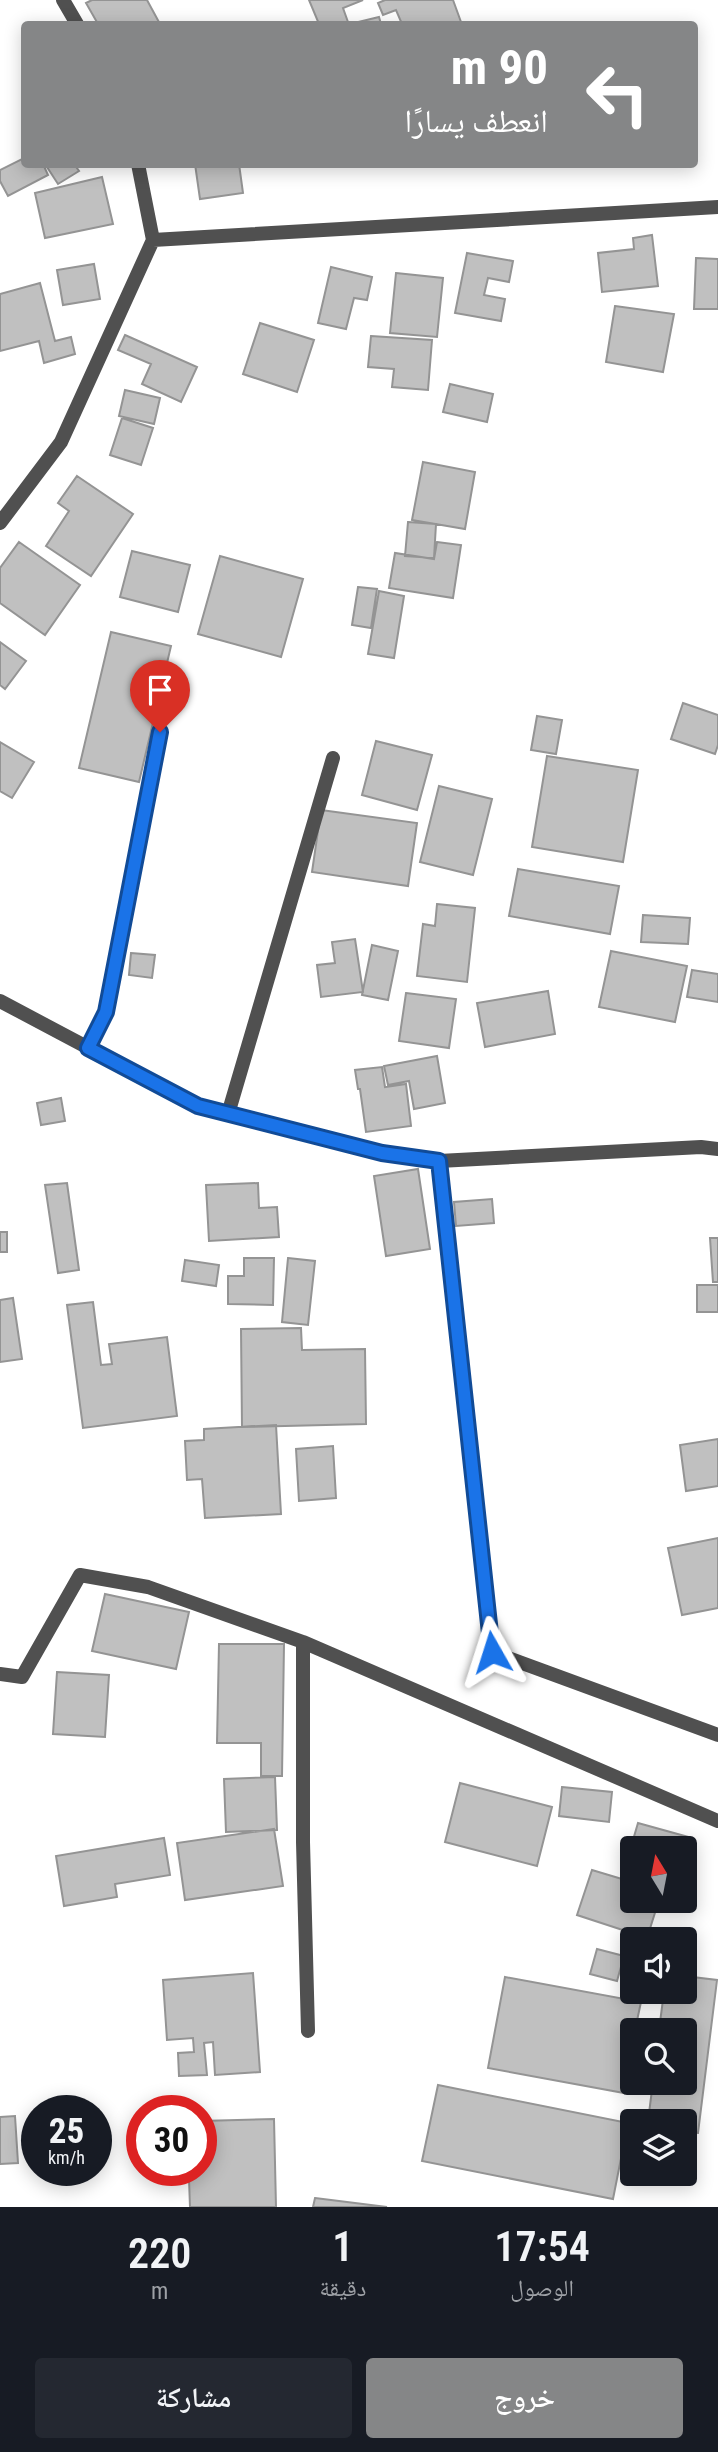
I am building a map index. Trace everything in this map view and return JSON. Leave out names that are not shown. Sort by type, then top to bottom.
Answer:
[{"type":"street","points":[[63,0],[75,21]]},
{"type":"street","points":[[0,523],[61,442],[153,240],[139,168]]},
{"type":"street","points":[[153,240],[718,207]]},
{"type":"street","points":[[88,1048],[106,1012],[160,732]]},
{"type":"street","points":[[228,1114],[333,758]]},
{"type":"street","points":[[0,1001],[198,1106],[382,1153],[439,1161],[701,1147],[718,1149]]},
{"type":"street","points":[[439,1161],[492,1652],[718,1735]]},
{"type":"street","points":[[0,1674],[22,1676],[80,1575],[148,1587],[303,1642],[718,1821]]},
{"type":"street","points":[[303,1642],[303,1842],[308,2031]]},
{"type":"building","points":[[92,0],[147,0],[158,21],[96,21],[86,3]]},
{"type":"building","points":[[309,0],[363,0],[343,8],[348,21],[318,21]]},
{"type":"building","points":[[385,0],[453,0],[461,21],[401,21],[396,10],[383,15],[378,3]]},
{"type":"building","points":[[379,17],[380,21],[362,21]]},
{"type":"building","points":[[21,160],[21,168],[45,168],[48,175],[8,196],[0,181],[0,170]]},
{"type":"building","points":[[48,168],[77,168],[79,171],[58,184]]},
{"type":"building","points":[[196,168],[240,168],[243,193],[200,199]]},
{"type":"building","points":[[102,177],[113,224],[45,238],[35,193]]},
{"type":"building","points":[[652,235],[658,286],[602,292],[598,253],[634,249],[633,238]]},
{"type":"building","points":[[467,253],[513,261],[509,282],[488,278],[484,295],[505,299],[501,321],[455,313]]},
{"type":"building","points":[[696,258],[718,259],[718,309],[694,309]]},
{"type":"building","points":[[94,264],[100,299],[63,305],[57,270]]},
{"type":"building","points":[[331,267],[372,277],[367,300],[354,298],[346,329],[318,323]]},
{"type":"building","points":[[396,273],[443,278],[437,337],[390,333]]},
{"type":"building","points":[[40,283],[55,341],[71,337],[75,354],[44,363],[39,341],[0,351],[0,294]]},
{"type":"building","points":[[615,306],[674,314],[663,372],[606,362]]},
{"type":"building","points":[[260,323],[314,340],[297,392],[243,374]]},
{"type":"building","points":[[125,335],[197,367],[181,402],[142,384],[151,364],[118,350]]},
{"type":"building","points":[[371,336],[432,340],[428,390],[392,387],[394,369],[368,367]]},
{"type":"building","points":[[450,384],[493,394],[487,422],[443,412]]},
{"type":"building","points":[[125,390],[160,398],[154,424],[119,416]]},
{"type":"building","points":[[122,418],[153,428],[141,465],[110,455]]},
{"type":"building","points":[[423,462],[475,472],[465,529],[412,520]]},
{"type":"building","points":[[77,476],[133,514],[91,576],[46,546],[69,511],[58,503]]},
{"type":"building","points":[[408,522],[436,524],[434,558],[405,556]]},
{"type":"building","points":[[19,542],[80,585],[45,635],[0,603],[0,568]]},
{"type":"building","points":[[437,542],[461,545],[453,598],[389,588],[395,553],[434,559]]},
{"type":"building","points":[[132,551],[190,565],[178,612],[120,597]]},
{"type":"building","points":[[220,556],[303,579],[281,657],[198,634]]},
{"type":"building","points":[[358,587],[377,589],[371,628],[352,625]]},
{"type":"building","points":[[379,591],[404,596],[394,658],[368,654]]},
{"type":"building","points":[[111,632],[171,646],[139,782],[79,768]]},
{"type":"building","points":[[0,642],[26,661],[5,689],[0,685]]},
{"type":"building","points":[[683,703],[718,715],[718,745],[715,754],[671,739]]},
{"type":"building","points":[[537,716],[562,720],[556,754],[531,750]]},
{"type":"building","points":[[376,741],[432,755],[417,810],[362,795]]},
{"type":"building","points":[[0,742],[34,762],[12,798],[0,791]]},
{"type":"building","points":[[547,756],[638,770],[623,862],[532,847]]},
{"type":"building","points":[[439,786],[492,799],[473,875],[420,862]]},
{"type":"building","points":[[321,810],[417,823],[408,886],[312,872]]},
{"type":"building","points":[[518,869],[619,886],[610,934],[509,916]]},
{"type":"building","points":[[437,904],[475,908],[467,982],[417,976],[423,924],[435,926]]},
{"type":"building","points":[[643,915],[690,918],[688,944],[641,942]]},
{"type":"building","points":[[355,939],[363,992],[321,997],[317,965],[335,963],[332,942]]},
{"type":"building","points":[[372,945],[398,951],[388,1000],[362,995]]},
{"type":"building","points":[[611,951],[687,966],[675,1022],[599,1007]]},
{"type":"building","points":[[131,953],[155,955],[152,978],[129,975]]},
{"type":"building","points":[[692,970],[718,974],[718,1002],[687,997]]},
{"type":"building","points":[[548,991],[555,1034],[485,1047],[477,1003]]},
{"type":"building","points":[[406,993],[456,999],[449,1048],[399,1041]]},
{"type":"building","points":[[437,1056],[445,1103],[414,1109],[409,1081],[388,1085],[384,1066]]},
{"type":"building","points":[[382,1067],[385,1087],[406,1084],[411,1126],[366,1132],[355,1070]]},
{"type":"building","points":[[61,1098],[65,1121],[41,1125],[37,1103]]},
{"type":"building","points":[[418,1169],[430,1249],[386,1256],[374,1176]]},
{"type":"building","points":[[67,1183],[79,1270],[58,1273],[45,1185]]},
{"type":"building","points":[[258,1183],[259,1208],[277,1207],[279,1237],[209,1241],[206,1185]]},
{"type":"building","points":[[492,1199],[494,1223],[456,1226],[454,1202]]},
{"type":"building","points":[[0,1232],[7,1232],[7,1252],[0,1252]]},
{"type":"building","points":[[710,1238],[718,1238],[718,1282],[713,1282]]},
{"type":"building","points":[[244,1258],[274,1258],[273,1305],[228,1304],[228,1276],[244,1276]]},
{"type":"building","points":[[288,1258],[315,1261],[308,1325],[282,1322]]},
{"type":"building","points":[[185,1260],[219,1265],[216,1286],[182,1281]]},
{"type":"building","points":[[697,1285],[718,1285],[718,1312],[697,1312]]},
{"type":"building","points":[[13,1298],[22,1359],[0,1362],[0,1300]]},
{"type":"building","points":[[93,1302],[101,1365],[112,1364],[109,1344],[167,1337],[177,1416],[83,1428],[67,1305]]},
{"type":"building","points":[[301,1328],[302,1350],[365,1349],[366,1424],[242,1427],[241,1329]]},
{"type":"building","points":[[276,1425],[281,1514],[205,1518],[202,1479],[187,1480],[185,1441],[204,1440],[204,1429]]},
{"type":"building","points":[[718,1439],[718,1486],[686,1491],[680,1445]]},
{"type":"building","points":[[333,1446],[336,1498],[299,1501],[296,1449]]},
{"type":"building","points":[[718,1538],[718,1608],[682,1615],[668,1548]]},
{"type":"building","points":[[105,1594],[189,1612],[176,1669],[92,1651]]},
{"type":"building","points":[[219,1644],[284,1644],[282,1776],[261,1776],[261,1743],[217,1743]]},
{"type":"building","points":[[57,1672],[109,1675],[105,1737],[53,1734]]},
{"type":"building","points":[[275,1777],[277,1830],[226,1832],[224,1779]]},
{"type":"building","points":[[460,1783],[552,1807],[537,1866],[445,1842]]},
{"type":"building","points":[[562,1787],[612,1792],[609,1822],[559,1816]]},
{"type":"building","points":[[638,1823],[685,1836],[634,1836]]},
{"type":"building","points":[[274,1829],[283,1886],[185,1900],[177,1843]]},
{"type":"building","points":[[164,1838],[170,1875],[115,1884],[117,1897],[64,1906],[56,1856]]},
{"type":"building","points":[[592,1870],[620,1878],[620,1913],[655,1913],[650,1927],[620,1927],[620,1929],[577,1915]]},
{"type":"building","points":[[597,1949],[620,1955],[617,1981],[590,1974]]},
{"type":"building","points":[[253,1973],[260,2072],[215,2075],[213,2042],[204,2043],[207,2075],[179,2076],[178,2053],[194,2052],[193,2038],[167,2040],[163,1980]]},
{"type":"building","points":[[505,1977],[620,1998],[620,2004],[641,2004],[638,2018],[620,2018],[620,2092],[488,2068]]},
{"type":"building","points":[[697,1978],[717,1980],[698,2133],[697,2109],[650,2109],[651,2095],[697,2095],[697,2018],[661,2018],[662,2004],[697,2004]]},
{"type":"building","points":[[438,2085],[620,2121],[620,2164],[613,2199],[422,2161]]},
{"type":"building","points":[[15,2116],[18,2163],[0,2164],[0,2117]]},
{"type":"building","points":[[274,2119],[276,2207],[190,2207],[189,2186],[217,2186],[217,2121]]},
{"type":"building","points":[[315,2198],[387,2207],[313,2207]]},
{"type":"route","points":[[160,732],[106,1012],[88,1048],[198,1106],[382,1153],[439,1161],[492,1652]]}]
